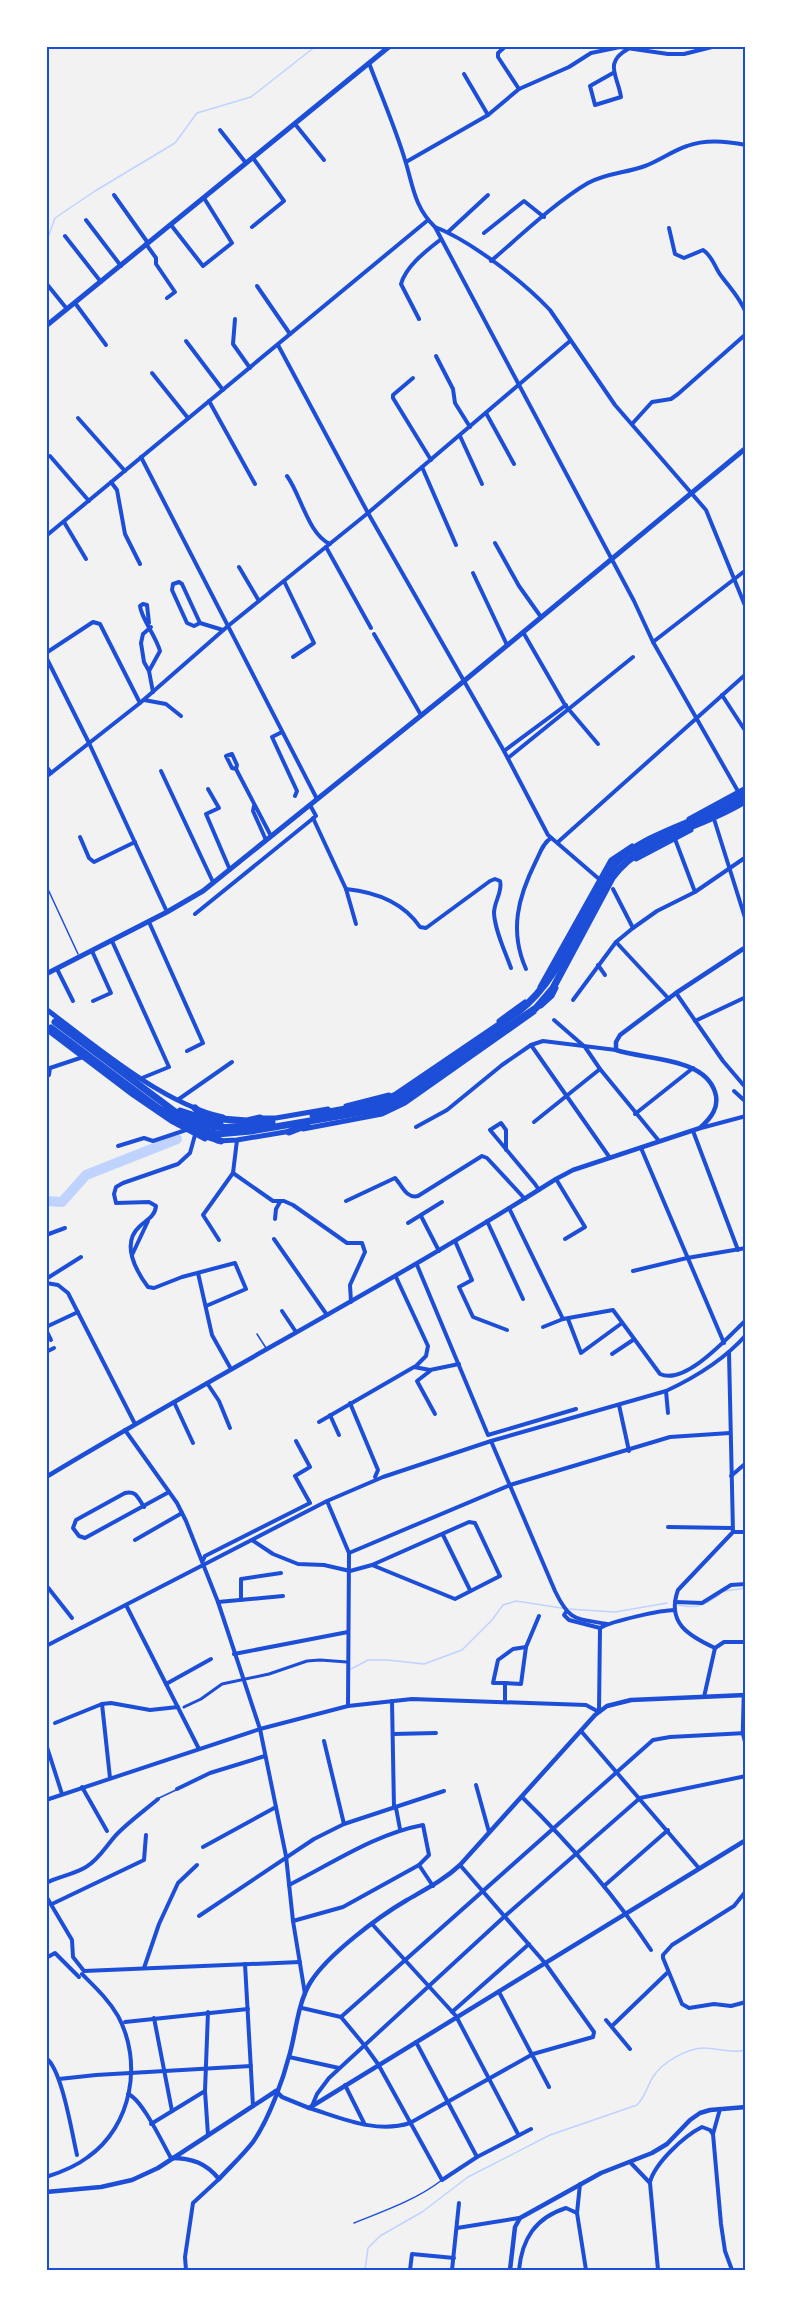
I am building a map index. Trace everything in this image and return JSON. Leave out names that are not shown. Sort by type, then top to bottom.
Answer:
[{"type":"highway","points":[[398,1098],[518,1012],[538,995],[553,975],[612,868],[623,857],[640,845],[710,813],[742,793]]},
{"type":"highway","points":[[344,1106],[380,1109],[536,1008],[553,988],[612,878],[626,862],[651,846],[746,801]]},
{"type":"highway","points":[[51,1026],[184,1118],[198,1124],[214,1128],[250,1126],[367,1108]]},
{"type":"highway","points":[[51,1026],[187,1128],[221,1141]]},
{"type":"highway","points":[[161,1101],[178,1110],[217,1124],[250,1123],[276,1118]]},
{"type":"highway","points":[[195,1108],[204,1117]]},
{"type":"highway","points":[[289,1132],[300,1127],[352,1118],[367,1108]]},
{"type":"highway","points":[[187,1128],[205,1132],[237,1133],[367,1108]]},
{"type":"highway","points":[[178,1110],[204,1117],[248,1120],[260,1118]]},
{"type":"main road","points":[[46,326],[390,46]]},
{"type":"main road","points":[[46,974],[167,912],[230,870],[464,681],[746,448]]},
{"type":"main road","points":[[46,1009],[142,1078],[195,1108],[224,1117],[276,1118],[386,1096],[399,1090],[511,1012],[539,989],[611,860],[633,845],[742,793],[746,788]]},
{"type":"main road","points":[[352,1118],[382,1114],[405,1103],[521,1023],[552,996],[599,907],[620,873],[637,858],[656,847],[746,801]]},
{"type":"main road","points":[[652,836],[657,839],[656,847]]},
{"type":"main road","points":[[511,1012],[521,1023]]},
{"type":"main road","points":[[51,1026],[83,1057],[133,1095],[195,1135],[221,1141],[289,1132]]},
{"type":"street","points":[[506,46],[498,53],[498,57],[519,89]]},
{"type":"street","points":[[405,162],[488,115],[519,89],[537,79],[569,67],[591,53],[607,48],[629,48],[684,54],[716,46]]},
{"type":"street","points":[[613,73],[590,86],[595,105],[621,97],[613,73],[615,59],[629,48]]},
{"type":"street","points":[[369,63],[405,162],[416,200],[435,227],[634,601],[653,642],[746,801]]},
{"type":"street","points":[[464,74],[488,115]]},
{"type":"street","points":[[295,124],[324,160]]},
{"type":"street","points":[[220,130],[246,163]]},
{"type":"street","points":[[491,261],[587,184],[604,176],[645,166],[687,146],[713,141],[746,145]]},
{"type":"street","points":[[252,227],[284,201],[253,158]]},
{"type":"street","points":[[114,195],[156,258],[156,264],[175,292],[167,298]]},
{"type":"street","points":[[448,232],[488,195]]},
{"type":"street","points":[[171,225],[202,266],[232,243],[204,198]]},
{"type":"street","points":[[484,233],[524,201],[544,217]]},
{"type":"street","points":[[86,220],[121,266]]},
{"type":"street","points":[[46,536],[428,220]]},
{"type":"street","points":[[435,227],[448,232],[491,261],[550,310],[615,405],[706,510],[746,608]]},
{"type":"street","points":[[669,228],[675,254],[684,258],[697,251],[703,250],[707,253],[746,313]]},
{"type":"street","points":[[65,236],[101,282]]},
{"type":"street","points":[[419,319],[401,284],[402,278],[420,257],[441,240]]},
{"type":"street","points":[[46,283],[67,309]]},
{"type":"street","points":[[257,286],[290,334]]},
{"type":"street","points":[[75,303],[106,345]]},
{"type":"street","points":[[235,319],[233,344],[250,368]]},
{"type":"street","points":[[632,424],[652,402],[671,399],[678,394],[746,334]]},
{"type":"street","points":[[186,341],[223,390]]},
{"type":"street","points":[[46,766],[49,775],[142,701],[228,626],[368,513],[570,341]]},
{"type":"street","points":[[278,345],[368,513],[551,838],[599,879]]},
{"type":"street","points":[[436,356],[453,389],[455,403],[470,427]]},
{"type":"street","points":[[152,373],[188,418]]},
{"type":"street","points":[[413,378],[393,395],[393,398],[431,460]]},
{"type":"street","points":[[210,401],[255,484]]},
{"type":"street","points":[[486,413],[514,464]]},
{"type":"street","points":[[78,418],[125,471]]},
{"type":"street","points":[[460,436],[482,484]]},
{"type":"street","points":[[50,456],[89,501]]},
{"type":"street","points":[[141,457],[317,799]]},
{"type":"street","points":[[422,467],[456,545]]},
{"type":"street","points":[[287,476],[318,537],[328,546],[371,628]]},
{"type":"street","points":[[111,482],[117,490],[125,534],[140,564]]},
{"type":"street","points":[[64,522],[86,559]]},
{"type":"street","points":[[495,543],[519,586],[541,616]]},
{"type":"street","points":[[239,567],[259,601]]},
{"type":"street","points":[[653,642],[746,570]]},
{"type":"street","points":[[473,573],[507,645]]},
{"type":"street","points":[[284,581],[314,643],[293,657]]},
{"type":"street","points":[[200,622],[194,626],[187,623],[172,590],[176,582],[183,585],[200,622],[224,630]]},
{"type":"street","points":[[142,701],[100,624],[93,622],[46,655],[167,912]]},
{"type":"street","points":[[149,671],[160,651],[150,625],[141,638],[144,662],[149,671],[153,692]]},
{"type":"street","points":[[523,632],[567,707],[598,744]]},
{"type":"street","points":[[374,634],[421,716]]},
{"type":"street","points":[[504,751],[572,704],[633,657]]},
{"type":"street","points":[[558,842],[746,674]]},
{"type":"street","points":[[722,695],[746,732]]},
{"type":"street","points":[[142,701],[166,704],[181,716]]},
{"type":"street","points":[[508,758],[567,707]]},
{"type":"street","points":[[282,732],[272,737],[297,791],[294,796]]},
{"type":"street","points":[[236,769],[254,806],[258,808],[268,838]]},
{"type":"street","points":[[161,771],[213,882]]},
{"type":"street","points":[[208,789],[219,808],[206,814],[230,870]]},
{"type":"street","points":[[310,805],[346,889],[356,924]]},
{"type":"street","points":[[195,914],[314,817]]},
{"type":"street","points":[[714,819],[746,921]]},
{"type":"street","points":[[80,837],[89,858],[94,862],[135,842]]},
{"type":"street","points":[[526,969],[516,938],[518,909],[532,869],[546,841],[551,838]]},
{"type":"street","points":[[674,838],[695,892]]},
{"type":"street","points":[[573,1000],[616,942],[633,927],[657,911],[695,892],[746,857]]},
{"type":"street","points":[[346,889],[371,894],[402,906],[420,927],[426,928],[490,881],[495,879],[500,881],[501,886],[494,910],[495,924],[511,968]]},
{"type":"street","points":[[614,889],[633,927]]},
{"type":"street","points":[[149,922],[203,1043],[187,1051]]},
{"type":"street","points":[[112,941],[169,1067],[142,1078]]},
{"type":"street","points":[[616,942],[669,999]]},
{"type":"street","points":[[616,1050],[616,1042],[620,1035],[676,993],[745,948]]},
{"type":"street","points":[[92,951],[111,993],[93,1001]]},
{"type":"street","points":[[598,965],[605,975]]},
{"type":"street","points":[[57,969],[73,1000]]},
{"type":"street","points":[[676,993],[723,1062],[746,1088]]},
{"type":"street","points":[[695,1021],[746,998]]},
{"type":"street","points":[[554,1020],[585,1047],[659,1142]]},
{"type":"street","points":[[416,1127],[447,1110],[502,1065],[531,1045],[543,1041],[616,1050],[693,1068],[709,1080],[716,1097],[715,1109],[710,1119],[700,1128]]},
{"type":"street","points":[[531,1045],[610,1158]]},
{"type":"street","points":[[46,1076],[49,1075],[50,1068],[83,1057]]},
{"type":"street","points":[[179,1099],[232,1062]]},
{"type":"street","points":[[635,1114],[693,1068]]},
{"type":"street","points":[[534,1122],[600,1069]]},
{"type":"street","points":[[734,1091],[746,1102]]},
{"type":"street","points":[[46,1477],[266,1349],[417,1265],[573,1170],[700,1128],[746,1116]]},
{"type":"street","points":[[506,1149],[506,1130],[501,1123],[497,1123],[490,1130],[539,1190]]},
{"type":"street","points":[[118,1146],[144,1138],[153,1141],[187,1128]]},
{"type":"street","points":[[693,1131],[738,1250]]},
{"type":"street","points":[[132,1257],[156,1206],[149,1202],[116,1203],[114,1194],[116,1187],[178,1164],[190,1153],[195,1135]]},
{"type":"street","points":[[219,1240],[203,1215],[232,1173],[237,1140]]},
{"type":"street","points":[[641,1148],[724,1343]]},
{"type":"street","points":[[346,1201],[392,1178],[397,1179],[408,1196],[418,1197],[482,1156],[487,1158],[525,1199]]},
{"type":"street","points":[[232,1173],[273,1200],[280,1202],[284,1200],[293,1205],[347,1243],[356,1242],[365,1246],[365,1252],[350,1285],[351,1302]]},
{"type":"street","points":[[556,1179],[585,1227],[565,1239]]},
{"type":"street","points":[[275,1219],[276,1209],[280,1202]]},
{"type":"street","points":[[408,1223],[442,1202]]},
{"type":"street","points":[[509,1208],[581,1353],[622,1323]]},
{"type":"street","points":[[421,1216],[439,1251]]},
{"type":"street","points":[[148,1220],[137,1228],[131,1237],[132,1257],[148,1287],[154,1288],[235,1263],[246,1289],[206,1306]]},
{"type":"street","points":[[487,1221],[523,1299]]},
{"type":"street","points":[[46,1235],[65,1228]]},
{"type":"street","points":[[274,1239],[328,1315]]},
{"type":"street","points":[[455,1241],[472,1280],[459,1287],[473,1317],[507,1330]]},
{"type":"street","points":[[633,1271],[687,1258],[746,1248]]},
{"type":"street","points":[[46,1281],[81,1257]]},
{"type":"street","points":[[417,1265],[488,1435],[576,1409]]},
{"type":"street","points":[[198,1273],[212,1335],[231,1369]]},
{"type":"street","points":[[319,1422],[414,1368],[426,1356],[428,1346],[396,1277]]},
{"type":"street","points":[[46,1281],[58,1285],[68,1293],[135,1424]]},
{"type":"street","points":[[543,1328],[566,1319],[613,1310],[660,1374],[675,1376],[724,1343],[745,1322]]},
{"type":"street","points":[[282,1311],[296,1332]]},
{"type":"street","points":[[51,1340],[46,1329],[78,1312]]},
{"type":"street","points":[[46,1646],[203,1563],[327,1501],[383,1477],[491,1441],[619,1405],[686,1382],[729,1353],[746,1335]]},
{"type":"street","points":[[612,1354],[633,1340]]},
{"type":"street","points":[[46,1352],[54,1348]]},
{"type":"street","points":[[715,1648],[690,1637],[675,1610],[675,1602],[678,1590],[732,1530],[729,1353]]},
{"type":"street","points":[[414,1368],[430,1370],[459,1364]]},
{"type":"street","points":[[430,1370],[417,1381],[435,1414]]},
{"type":"street","points":[[207,1383],[219,1401],[230,1428]]},
{"type":"street","points":[[666,1390],[668,1413]]},
{"type":"street","points":[[174,1402],[193,1443]]},
{"type":"street","points":[[350,1403],[378,1470],[375,1477]]},
{"type":"street","points":[[619,1405],[629,1451]]},
{"type":"street","points":[[330,1415],[339,1435]]},
{"type":"street","points":[[125,1430],[182,1513],[218,1602],[260,1729],[286,1856],[293,1921],[305,1995]]},
{"type":"street","points":[[349,1553],[510,1485],[670,1437],[730,1433]]},
{"type":"street","points":[[203,1563],[205,1556],[310,1503],[295,1476],[310,1467],[296,1441]]},
{"type":"street","points":[[491,1441],[569,1620],[600,1628],[607,1624],[642,1617],[654,1612],[675,1610]]},
{"type":"street","points":[[731,1476],[746,1463]]},
{"type":"street","points":[[144,1507],[136,1494],[125,1493],[76,1520],[73,1528],[79,1536],[85,1538],[144,1507],[169,1492]]},
{"type":"street","points":[[327,1501],[349,1553],[348,1706]]},
{"type":"street","points":[[135,1540],[182,1513]]},
{"type":"street","points":[[251,1540],[273,1554],[298,1564],[324,1565],[350,1571],[372,1565],[469,1522],[476,1523],[500,1575],[499,1578],[454,1599],[372,1565]]},
{"type":"street","points":[[668,1527],[746,1532]]},
{"type":"street","points":[[443,1534],[470,1590]]},
{"type":"street","points":[[241,1600],[241,1579],[281,1573]]},
{"type":"street","points":[[675,1602],[702,1603],[731,1585],[746,1584]]},
{"type":"street","points":[[46,1585],[72,1618]]},
{"type":"street","points":[[218,1602],[283,1596]]},
{"type":"street","points":[[126,1605],[199,1749]]},
{"type":"street","points":[[566,1614],[607,1624]]},
{"type":"street","points":[[526,1647],[513,1649],[498,1660],[494,1683],[520,1684],[526,1647],[539,1616]]},
{"type":"street","points":[[599,1712],[600,1628]]},
{"type":"street","points":[[234,1654],[348,1632]]},
{"type":"street","points":[[704,1697],[715,1648],[724,1642],[746,1642]]},
{"type":"street","points":[[166,1684],[211,1659]]},
{"type":"street","points":[[184,1707],[201,1699],[222,1684],[243,1678],[269,1674],[307,1661],[347,1662]]},
{"type":"street","points":[[505,1683],[505,1702]]},
{"type":"street","points":[[186,2271],[185,2257],[193,2203],[219,2179],[254,2140],[274,2099],[289,2057],[310,1983],[329,1960],[372,1924],[405,1901],[446,1879],[581,1731],[607,1706],[631,1700],[745,1695],[746,1745]]},
{"type":"street","points":[[46,1800],[260,1729],[348,1706],[412,1699],[586,1705],[599,1712]]},
{"type":"street","points":[[392,1701],[395,1808],[400,1829]]},
{"type":"street","points":[[55,1723],[102,1704],[125,1704],[138,1709],[150,1710],[178,1707]]},
{"type":"street","points":[[102,1704],[110,1778]]},
{"type":"street","points":[[581,1731],[698,1867]]},
{"type":"street","points":[[393,1734],[436,1733]]},
{"type":"street","points":[[341,2018],[648,1744],[659,1738],[744,1733]]},
{"type":"street","points":[[324,1741],[344,1824]]},
{"type":"street","points":[[46,1744],[62,1794]]},
{"type":"street","points":[[177,1789],[210,1773],[265,1755]]},
{"type":"street","points":[[310,2107],[323,2086],[340,2068],[505,1916],[640,1798],[746,1776]]},
{"type":"street","points":[[476,1785],[489,1833]]},
{"type":"street","points":[[82,1787],[107,1832]]},
{"type":"street","points":[[199,1916],[286,1856],[344,1824],[444,1791]]},
{"type":"street","points":[[522,1797],[554,1828],[626,1912],[651,1950]]},
{"type":"street","points":[[46,1883],[87,1867],[100,1856],[118,1833],[158,1799]]},
{"type":"street","points":[[203,1847],[276,1806]]},
{"type":"street","points":[[289,1885],[362,1846],[400,1829],[423,1825],[429,1856],[419,1865],[343,1907],[293,1921]]},
{"type":"street","points":[[604,1886],[668,1830]]},
{"type":"street","points":[[52,1904],[144,1860],[146,1835]]},
{"type":"street","points":[[454,2014],[499,1992],[698,1867],[746,1840]]},
{"type":"street","points":[[144,1968],[159,1924],[178,1883],[197,1865]]},
{"type":"street","points":[[419,1865],[433,1886]]},
{"type":"street","points":[[276,2091],[282,2097],[310,2107],[364,2124],[386,2128],[410,2123],[533,2054],[591,2039],[594,2032],[545,1963],[460,1865]]},
{"type":"street","points":[[746,1891],[734,1906],[665,1951],[663,1958],[667,1973],[682,2004],[689,2008],[714,2004],[731,2006],[746,2002]]},
{"type":"street","points":[[46,1896],[72,1940],[74,1959],[81,1974]]},
{"type":"street","points":[[372,1924],[454,2014],[518,2134]]},
{"type":"street","points":[[310,2107],[416,2042],[454,2014],[529,1944]]},
{"type":"street","points":[[46,1958],[55,1953],[81,1974],[106,1999],[118,2018],[129,2047],[131,2073],[128,2094],[115,2127],[101,2146],[81,2162],[46,2176]]},
{"type":"street","points":[[81,1974],[144,1968],[300,1962]]},
{"type":"street","points":[[245,1964],[253,2106]]},
{"type":"street","points":[[612,2026],[667,1973]]},
{"type":"street","points":[[499,1992],[549,2087]]},
{"type":"street","points":[[302,2008],[341,2018],[364,2046],[378,2064],[442,2180],[477,2157],[531,2129]]},
{"type":"street","points":[[125,2022],[248,2009]]},
{"type":"street","points":[[208,2012],[205,2068],[208,2135]]},
{"type":"street","points":[[154,2018],[172,2111]]},
{"type":"street","points":[[606,2019],[630,2049]]},
{"type":"street","points":[[416,2042],[477,2157]]},
{"type":"street","points":[[289,2057],[340,2068]]},
{"type":"street","points":[[46,2058],[52,2062],[59,2079],[77,2155]]},
{"type":"street","points":[[59,2079],[251,2066]]},
{"type":"street","points":[[345,2085],[364,2124]]},
{"type":"street","points":[[151,2124],[205,2091]]},
{"type":"street","points":[[46,2192],[101,2187],[132,2180],[158,2168],[276,2091]]},
{"type":"street","points":[[128,2094],[133,2096],[171,2158]]},
{"type":"street","points":[[274,2099],[282,2097]]},
{"type":"street","points":[[457,2228],[520,2218],[601,2173],[667,2144],[690,2120],[700,2114],[720,2108],[746,2107]]},
{"type":"street","points":[[720,2108],[713,2134],[725,2251],[732,2271]]},
{"type":"street","points":[[658,2271],[650,2183],[653,2173],[690,2133],[702,2127],[713,2134]]},
{"type":"street","points":[[171,2158],[202,2163],[210,2168],[219,2179]]},
{"type":"street","points":[[630,2162],[650,2183]]},
{"type":"street","points":[[580,2184],[577,2213],[586,2271]]},
{"type":"street","points":[[452,2271],[459,2203]]},
{"type":"street","points":[[519,2271],[520,2255],[527,2236],[541,2221],[555,2211],[566,2208],[577,2213]]},
{"type":"street","points":[[510,2271],[515,2227],[520,2218]]},
{"type":"street","points":[[410,2271],[412,2254],[454,2258]]},
{"type":"lane","points":[[46,885],[80,958]]},
{"type":"lane","points":[[257,1334],[266,1349]]},
{"type":"lane","points":[[158,1799],[177,1789]]},
{"type":"lane","points":[[354,2223],[430,2189],[442,2180]]},
{"type":"waterway","points":[[46,243],[55,218],[175,143],[197,113],[251,97],[316,46]]},
{"type":"waterway","points":[[46,1201],[62,1202],[86,1175],[177,1139]]},
{"type":"waterway","points":[[725,1591],[746,1588]]},
{"type":"waterway","points":[[678,1605],[700,1606],[719,1595]]},
{"type":"waterway","points":[[351,1669],[368,1660],[424,1664],[462,1650],[492,1620],[503,1605],[516,1601],[568,1609],[615,1612],[667,1603]]},
{"type":"waterway","points":[[365,2270],[368,2248],[380,2236],[422,2212],[468,2177],[550,2135],[637,2105],[657,2071],[676,2057],[691,2050],[704,2048],[746,2050]]}]
